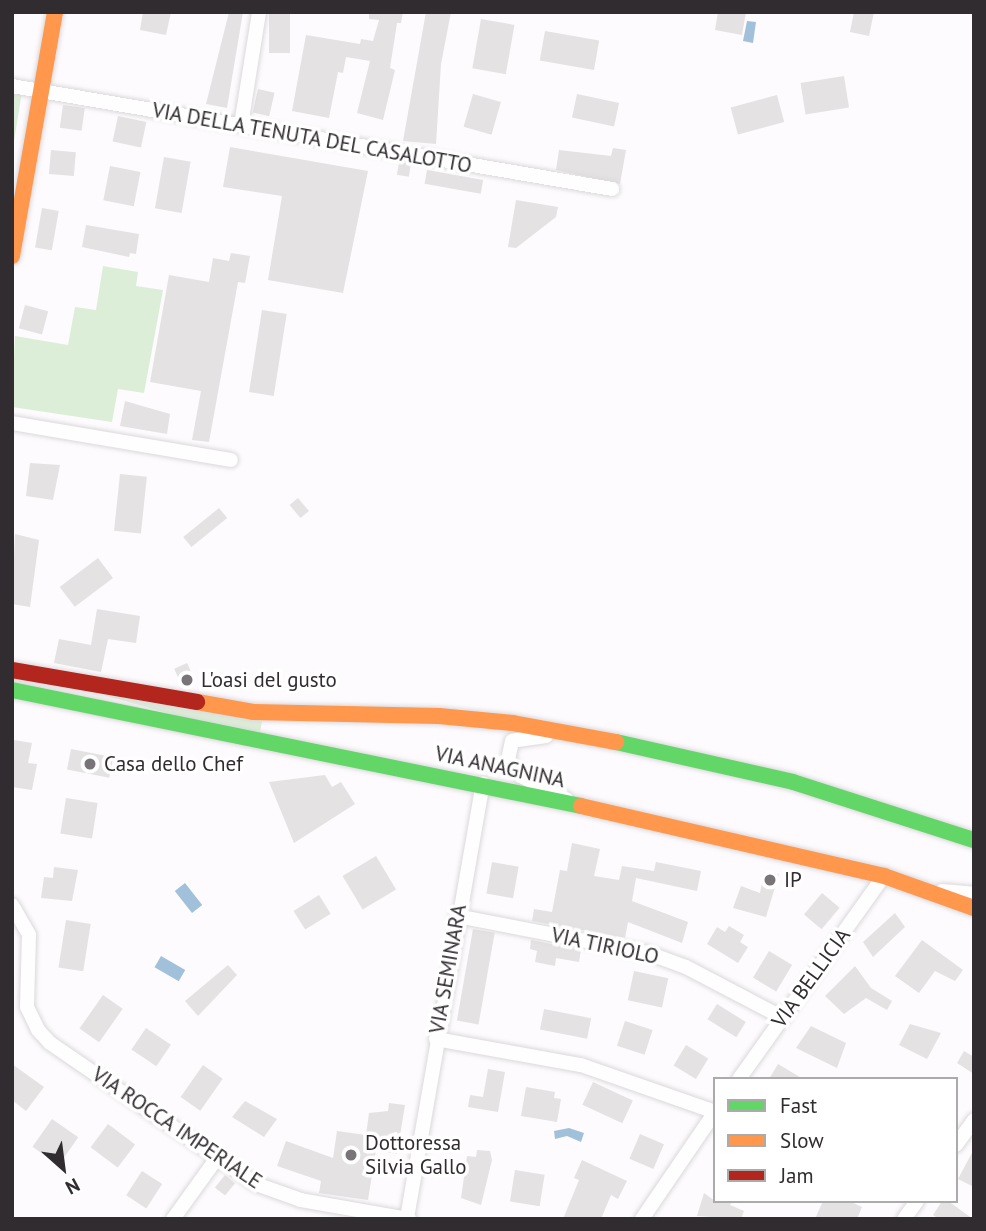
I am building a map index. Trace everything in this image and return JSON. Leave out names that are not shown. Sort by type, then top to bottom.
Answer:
[{"type":"main road","points":[[12,256],[55,12]]},
{"type":"main road","name":"VIA ANAGNINA","points":[[12,670],[253,712],[471,718],[621,743],[793,782],[974,840]]},
{"type":"main road","name":"VIA ANAGNINA","points":[[12,690],[483,784],[884,876],[974,908]]},
{"type":"street","points":[[241,125],[258,12]]},
{"type":"street","name":"VIA DELLA TENUTA DEL CASALOTTO","points":[[12,86],[612,189]]},
{"type":"street","points":[[12,423],[231,460]]},
{"type":"street","points":[[580,806],[517,773],[507,757],[510,744],[537,736],[621,743]]},
{"type":"street","name":"VIA SEMINARA","points":[[408,1219],[457,916],[483,784]]},
{"type":"street","points":[[953,832],[974,847]]},
{"type":"street","name":"VIA BELLICIA","points":[[740,1077],[884,876]]},
{"type":"street","points":[[920,889],[974,894]]},
{"type":"street","name":"VIA ROCCA IMPERIALE","points":[[12,905],[29,935],[24,990],[31,1020],[50,1043],[217,1158],[276,1192],[408,1219]]},
{"type":"street","name":"VIA TIRIOLO","points":[[457,916],[648,953],[691,970],[783,1018]]},
{"type":"street","points":[[436,1039],[581,1065],[713,1111]]},
{"type":"street","points":[[642,1219],[713,1115]]},
{"type":"street","points":[[958,1142],[974,1120]]},
{"type":"street","points":[[173,1219],[217,1158]]},
{"type":"street","points":[[904,1219],[916,1203]]},
{"type":"green space","points":[[12,91],[22,92],[12,153]]},
{"type":"green space","points":[[103,266],[138,272],[136,286],[163,290],[144,393],[118,389],[112,422],[12,407],[15,336],[68,345],[75,307],[96,310]]},
{"type":"green space","points":[[100,694],[262,721],[260,732],[182,717]]},
{"type":"water","points":[[747,21],[756,22],[753,43],[743,41]]},
{"type":"water","points":[[185,883],[202,905],[192,913],[175,891]]},
{"type":"water","points":[[161,956],[185,970],[179,981],[154,967]]},
{"type":"water","points":[[569,1128],[584,1133],[581,1142],[567,1136],[555,1139],[554,1131]]},
{"type":"building","points":[[143,12],[171,12],[166,35],[140,30]]},
{"type":"building","points":[[229,12],[243,12],[227,108],[206,104]]},
{"type":"building","points":[[269,12],[290,12],[290,53],[269,53]]},
{"type":"building","points":[[369,12],[403,12],[401,23],[397,23],[390,68],[395,70],[383,120],[357,113],[370,61],[346,57],[343,73],[338,72],[329,118],[292,111],[306,35],[360,44],[361,39],[373,41],[379,20],[369,19]]},
{"type":"building","points":[[426,12],[451,12],[441,64],[436,144],[403,141]]},
{"type":"building","points":[[718,12],[746,12],[742,35],[715,30]]},
{"type":"building","points":[[854,12],[874,12],[869,36],[850,32]]},
{"type":"building","points":[[481,19],[514,25],[506,74],[472,68]]},
{"type":"building","points":[[545,31],[599,41],[594,70],[540,61]]},
{"type":"building","points":[[844,76],[849,108],[806,114],[801,83]]},
{"type":"building","points":[[258,89],[275,93],[269,116],[253,112]]},
{"type":"building","points":[[473,94],[501,102],[492,135],[464,127]]},
{"type":"building","points":[[577,94],[619,103],[614,126],[572,117]]},
{"type":"building","points":[[777,95],[784,122],[738,134],[731,107]]},
{"type":"building","points":[[63,105],[85,108],[82,131],[60,128]]},
{"type":"building","points":[[118,116],[146,122],[141,147],[113,141]]},
{"type":"building","points":[[230,147],[368,171],[343,293],[268,280],[282,196],[223,187]]},
{"type":"building","points":[[613,148],[626,150],[620,184],[556,170],[559,150],[611,156]]},
{"type":"building","points":[[51,150],[76,152],[74,176],[49,174]]},
{"type":"building","points":[[164,157],[191,162],[182,213],[155,208]]},
{"type":"building","points":[[399,162],[411,164],[409,177],[397,175]]},
{"type":"building","points":[[110,166],[140,172],[134,206],[103,200]]},
{"type":"building","points":[[427,170],[483,180],[481,194],[425,184]]},
{"type":"building","points":[[516,200],[558,207],[556,217],[516,248],[508,247]]},
{"type":"building","points":[[42,208],[59,211],[52,250],[35,247]]},
{"type":"building","points":[[86,225],[139,234],[136,254],[130,253],[129,257],[82,247]]},
{"type":"building","points":[[231,253],[250,256],[245,283],[238,282],[209,442],[192,440],[201,391],[150,382],[169,275],[209,282],[213,258],[229,261]]},
{"type":"building","points":[[25,305],[48,311],[42,334],[19,328]]},
{"type":"building","points":[[262,310],[287,314],[274,396],[249,392]]},
{"type":"building","points":[[125,401],[170,414],[167,434],[120,426]]},
{"type":"building","points":[[30,463],[60,465],[53,500],[26,496]]},
{"type":"building","points":[[120,474],[147,477],[141,534],[114,531]]},
{"type":"building","points":[[298,498],[309,511],[301,518],[290,505]]},
{"type":"building","points":[[219,508],[227,518],[191,547],[183,537]]},
{"type":"building","points":[[15,534],[39,540],[30,607],[12,604]]},
{"type":"building","points":[[98,558],[113,578],[75,607],[60,587]]},
{"type":"building","points":[[97,609],[140,616],[136,643],[108,639],[101,672],[54,663],[59,639],[91,645]]},
{"type":"building","points":[[187,663],[194,679],[181,684],[174,669]]},
{"type":"building","points":[[14,740],[32,743],[28,763],[37,764],[32,790],[12,787]]},
{"type":"building","name":"Casa dello Chef","points":[[71,749],[113,757],[109,778],[67,770]]},
{"type":"building","points":[[325,775],[332,787],[341,782],[355,804],[294,843],[269,782]]},
{"type":"building","points":[[66,798],[98,803],[92,839],[60,834]]},
{"type":"building","points":[[572,843],[600,849],[594,876],[619,880],[622,866],[654,871],[656,862],[701,871],[697,891],[636,878],[632,901],[688,922],[682,943],[628,922],[625,938],[532,921],[534,909],[552,912],[560,870],[567,871]]},
{"type":"building","points":[[376,856],[396,889],[363,910],[343,876]]},
{"type":"building","points":[[492,862],[519,867],[513,898],[486,894]]},
{"type":"building","points":[[54,867],[78,870],[72,901],[41,898],[44,877],[53,878]]},
{"type":"building","points":[[764,872],[779,874],[766,917],[733,908],[741,886],[760,893]]},
{"type":"building","points":[[822,893],[840,908],[822,929],[804,914]]},
{"type":"building","points":[[319,895],[331,914],[305,930],[294,911]]},
{"type":"building","points":[[895,913],[905,927],[873,957],[863,942]]},
{"type":"building","points":[[66,920],[91,924],[83,971],[58,967]]},
{"type":"building","points":[[729,926],[744,935],[740,942],[748,947],[738,963],[707,944],[717,927],[725,932]]},
{"type":"building","points":[[473,929],[495,933],[479,1024],[457,1021]]},
{"type":"building","points":[[531,940],[581,950],[579,962],[556,958],[555,966],[535,962],[537,951],[530,949]]},
{"type":"building","points":[[922,940],[963,970],[955,981],[935,971],[919,993],[895,976]]},
{"type":"building","points":[[769,951],[792,965],[776,991],[753,978]]},
{"type":"building","points":[[228,965],[237,975],[198,1016],[185,1001]]},
{"type":"building","points":[[855,966],[871,988],[892,1001],[887,1010],[866,998],[844,1014],[825,996]]},
{"type":"building","points":[[634,971],[668,978],[662,1008],[628,1000]]},
{"type":"building","points":[[103,995],[123,1009],[99,1042],[79,1029]]},
{"type":"building","points":[[717,1004],[746,1022],[736,1037],[707,1019]]},
{"type":"building","points":[[544,1009],[591,1018],[587,1039],[540,1030]]},
{"type":"building","points":[[625,1021],[653,1030],[645,1055],[617,1046]]},
{"type":"building","points":[[910,1024],[941,1033],[927,1059],[899,1045]]},
{"type":"building","points":[[811,1026],[846,1043],[837,1068],[796,1048]]},
{"type":"building","points":[[146,1028],[171,1045],[156,1066],[131,1050]]},
{"type":"building","points":[[686,1045],[708,1058],[696,1079],[674,1066]]},
{"type":"building","points":[[964,1051],[974,1057],[974,1074],[957,1063]]},
{"type":"building","points":[[12,1064],[44,1087],[26,1111],[12,1100]]},
{"type":"building","points":[[778,1064],[800,1077],[770,1077]]},
{"type":"building","points":[[203,1065],[223,1079],[200,1111],[181,1097]]},
{"type":"building","points":[[488,1069],[505,1072],[498,1112],[468,1107],[470,1095],[483,1097]]},
{"type":"building","points":[[593,1082],[633,1101],[622,1123],[582,1105]]},
{"type":"building","points":[[526,1087],[555,1092],[554,1098],[561,1099],[557,1122],[521,1116]]},
{"type":"building","points":[[245,1101],[277,1119],[264,1137],[232,1117]]},
{"type":"building","points":[[389,1103],[405,1105],[397,1154],[376,1150],[368,1200],[319,1193],[321,1181],[277,1166],[286,1141],[333,1158],[337,1131],[366,1135],[369,1113],[388,1111]]},
{"type":"building","points":[[52,1119],[78,1137],[59,1165],[32,1147]]},
{"type":"building","points":[[108,1124],[135,1144],[118,1168],[91,1147]]},
{"type":"building","points":[[640,1134],[664,1144],[653,1169],[629,1159]]},
{"type":"building","points":[[974,1149],[974,1187],[958,1179]]},
{"type":"building","points":[[477,1150],[490,1151],[492,1160],[481,1205],[461,1198],[467,1156],[476,1157]]},
{"type":"building","points":[[582,1160],[627,1181],[618,1199],[611,1195],[601,1219],[563,1219],[579,1180],[574,1178]]},
{"type":"building","points":[[515,1170],[545,1175],[540,1206],[510,1202]]},
{"type":"building","points":[[142,1171],[162,1184],[146,1208],[126,1195]]},
{"type":"building","points":[[225,1175],[235,1183],[225,1196],[215,1187]]},
{"type":"building","points":[[704,1193],[713,1200],[713,1203],[731,1203],[730,1205],[744,1211],[741,1219],[697,1216]]},
{"type":"building","points":[[822,1203],[853,1203],[862,1207],[857,1219],[815,1219]]},
{"type":"building","points":[[941,1203],[951,1203],[973,1219],[939,1219],[933,1215]]},
{"type":"traffic: fast","points":[[12,690],[581,806]]},
{"type":"traffic: fast","points":[[616,742],[793,782],[974,840]]},
{"type":"traffic: slow","points":[[12,256],[55,12]]},
{"type":"traffic: slow","points":[[197,702],[253,712],[439,716],[513,723],[616,742]]},
{"type":"traffic: slow","points":[[581,806],[884,876],[974,908]]},
{"type":"traffic: jam","points":[[12,670],[197,702]]},
{"type":"place","name":"L'oasi del gusto","points":[[187,680]]},
{"type":"place","name":"Casa dello Chef","points":[[90,764]]},
{"type":"place","name":"IP","points":[[770,880]]},
{"type":"place","name":"Dottoressa Silvia Gallo","points":[[351,1155]]}]
